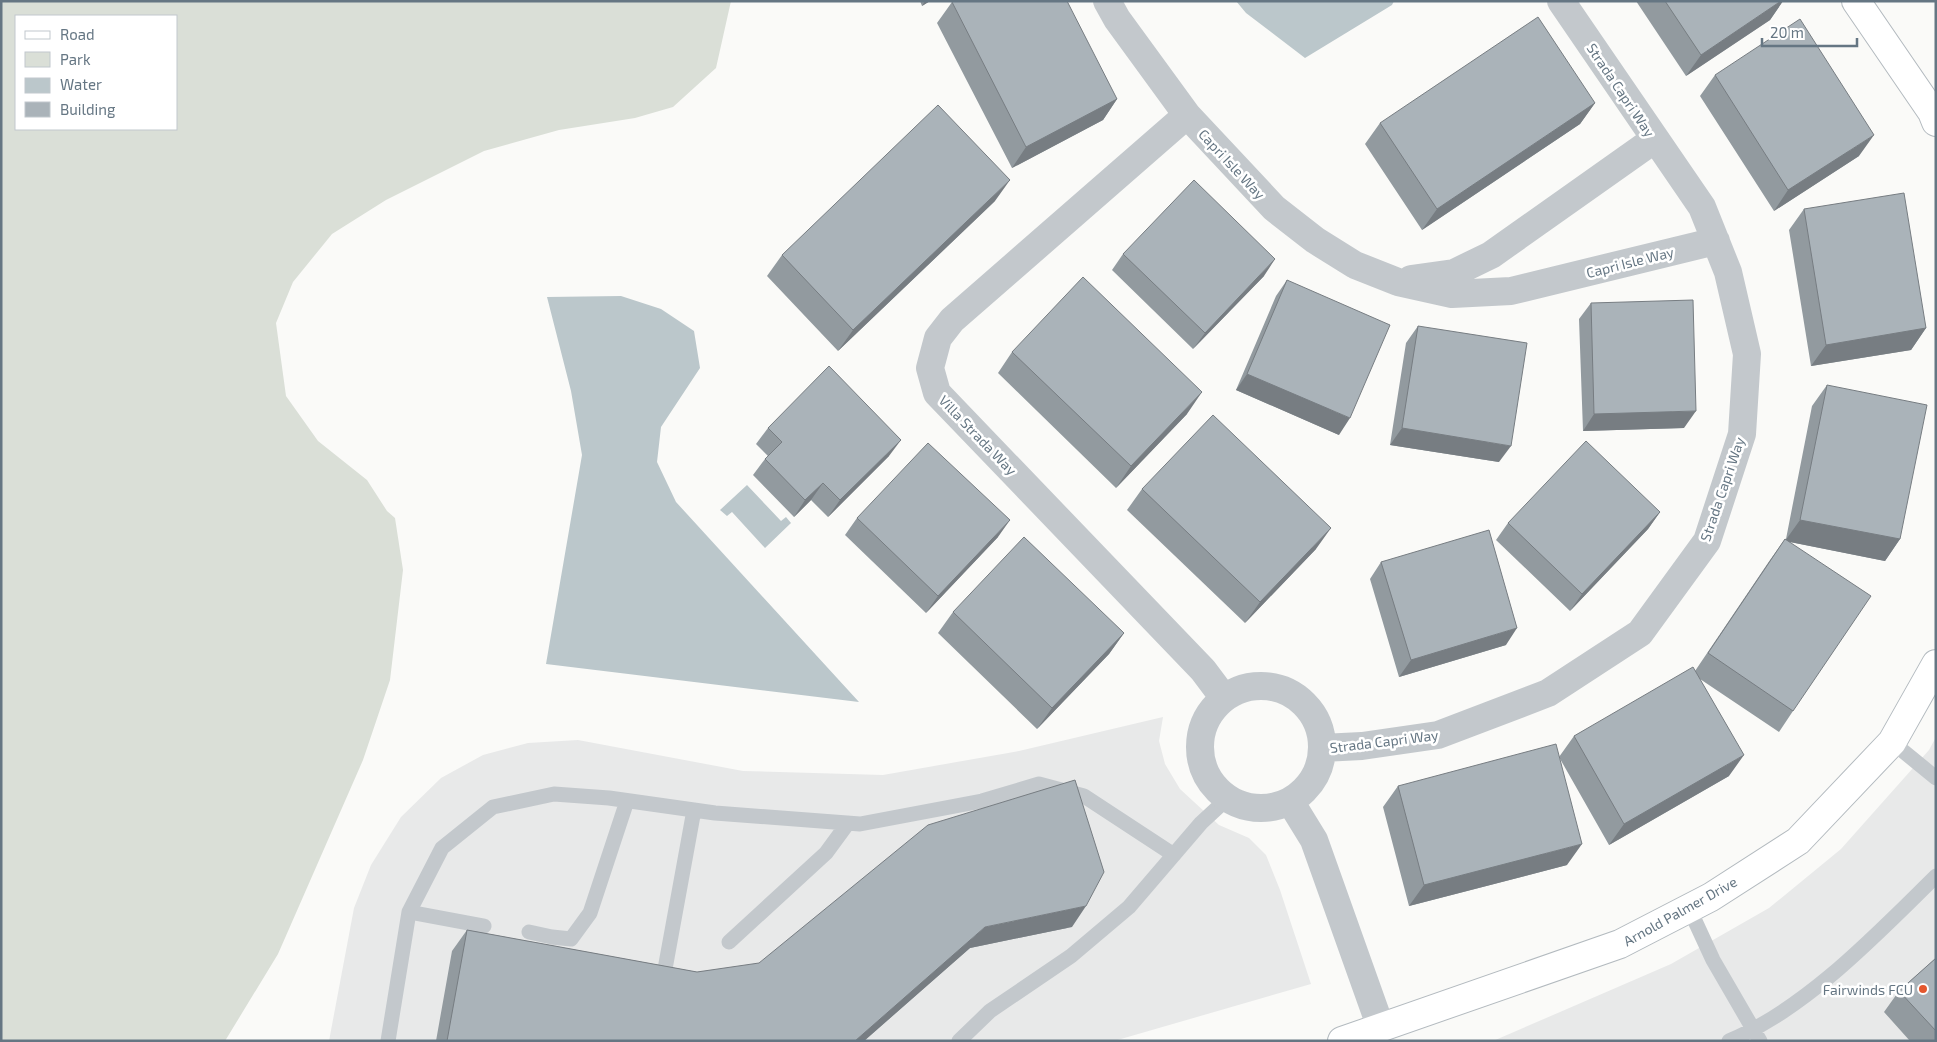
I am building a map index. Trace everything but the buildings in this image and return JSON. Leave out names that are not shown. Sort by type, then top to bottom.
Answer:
[{"type":"street","name":"Capri Isle Way","points":[[1107,1],[1123,27],[1188,115],[1274,208],[1315,240],[1355,265],[1398,282],[1452,294],[1511,291],[1716,241]]},
{"type":"street","name":"Strada Capri Way","points":[[1322,748],[1362,746],[1438,735],[1548,693],[1640,633],[1707,541],[1742,434],[1747,354],[1728,272],[1702,207],[1561,1]]},
{"type":"street","points":[[1856,1],[1932,112],[1936,122]]},
{"type":"street","name":"Villa Strada Way","points":[[1188,115],[952,320],[938,338],[930,368],[937,392],[1203,670],[1224,698]]},
{"type":"street","points":[[1398,282],[1454,272],[1492,255],[1655,139]]},
{"type":"street","name":"Arnold Palmer Drive","points":[[1342,1041],[1620,944],[1711,897],[1798,840],[1892,742],[1936,664]]},
{"type":"street","points":[[1251,686],[1274,686],[1293,694],[1309,708],[1320,728],[1322,748],[1318,769],[1307,788],[1290,801],[1270,808],[1248,807],[1228,798],[1212,784],[1202,765],[1200,744],[1204,725],[1214,707],[1230,693],[1251,686]]},
{"type":"street","points":[[1290,801],[1314,840],[1381,1028]]},
{"type":"lane","points":[[1892,742],[1936,778]]},
{"type":"lane","points":[[388,1041],[409,912],[442,848],[493,807],[554,794],[694,810],[860,824],[982,801],[1039,784],[1084,796],[1174,855]]},
{"type":"lane","points":[[959,1041],[990,1011],[1071,956],[1129,907],[1201,823],[1228,798]]},
{"type":"lane","points":[[529,932],[571,939],[590,913],[627,801]]},
{"type":"lane","points":[[666,969],[694,810]]},
{"type":"lane","points":[[729,942],[826,853],[848,823]]},
{"type":"lane","points":[[1729,1041],[1757,1035],[1811,992],[1884,928],[1936,876]]},
{"type":"lane","points":[[1689,908],[1714,960],[1757,1035]]},
{"type":"lane","points":[[409,912],[484,926]]},
{"type":"shaded area","points":[[1163,717],[1159,741],[1165,764],[1180,789],[1219,825],[1249,838],[1266,855],[1280,890],[1311,984],[1114,1041],[329,1041],[354,908],[371,865],[401,817],[441,778],[483,755],[528,743],[578,740],[743,771],[883,775],[1019,751]]},
{"type":"shaded area","points":[[1936,737],[1936,1041],[1493,1041],[1671,964],[1769,908],[1841,849],[1929,750]]},
{"type":"green space","points":[[1,1],[731,1],[716,68],[673,107],[635,118],[559,130],[484,151],[386,200],[332,234],[293,282],[276,323],[286,396],[318,441],[367,480],[387,511],[395,518],[403,570],[390,680],[363,760],[278,954],[225,1041],[1,1041]]},
{"type":"water","points":[[1236,1],[1394,1],[1392,5],[1305,58],[1246,13]]},
{"type":"water","points":[[621,296],[661,309],[694,331],[700,368],[661,427],[657,462],[676,502],[859,702],[546,664],[582,455],[571,391],[547,297]]},
{"type":"water","points":[[747,485],[781,521],[786,517],[791,523],[765,548],[732,512],[727,516],[720,510]]},
{"type":"place","name":"Fairwinds FCU","points":[[1923,989]]}]
